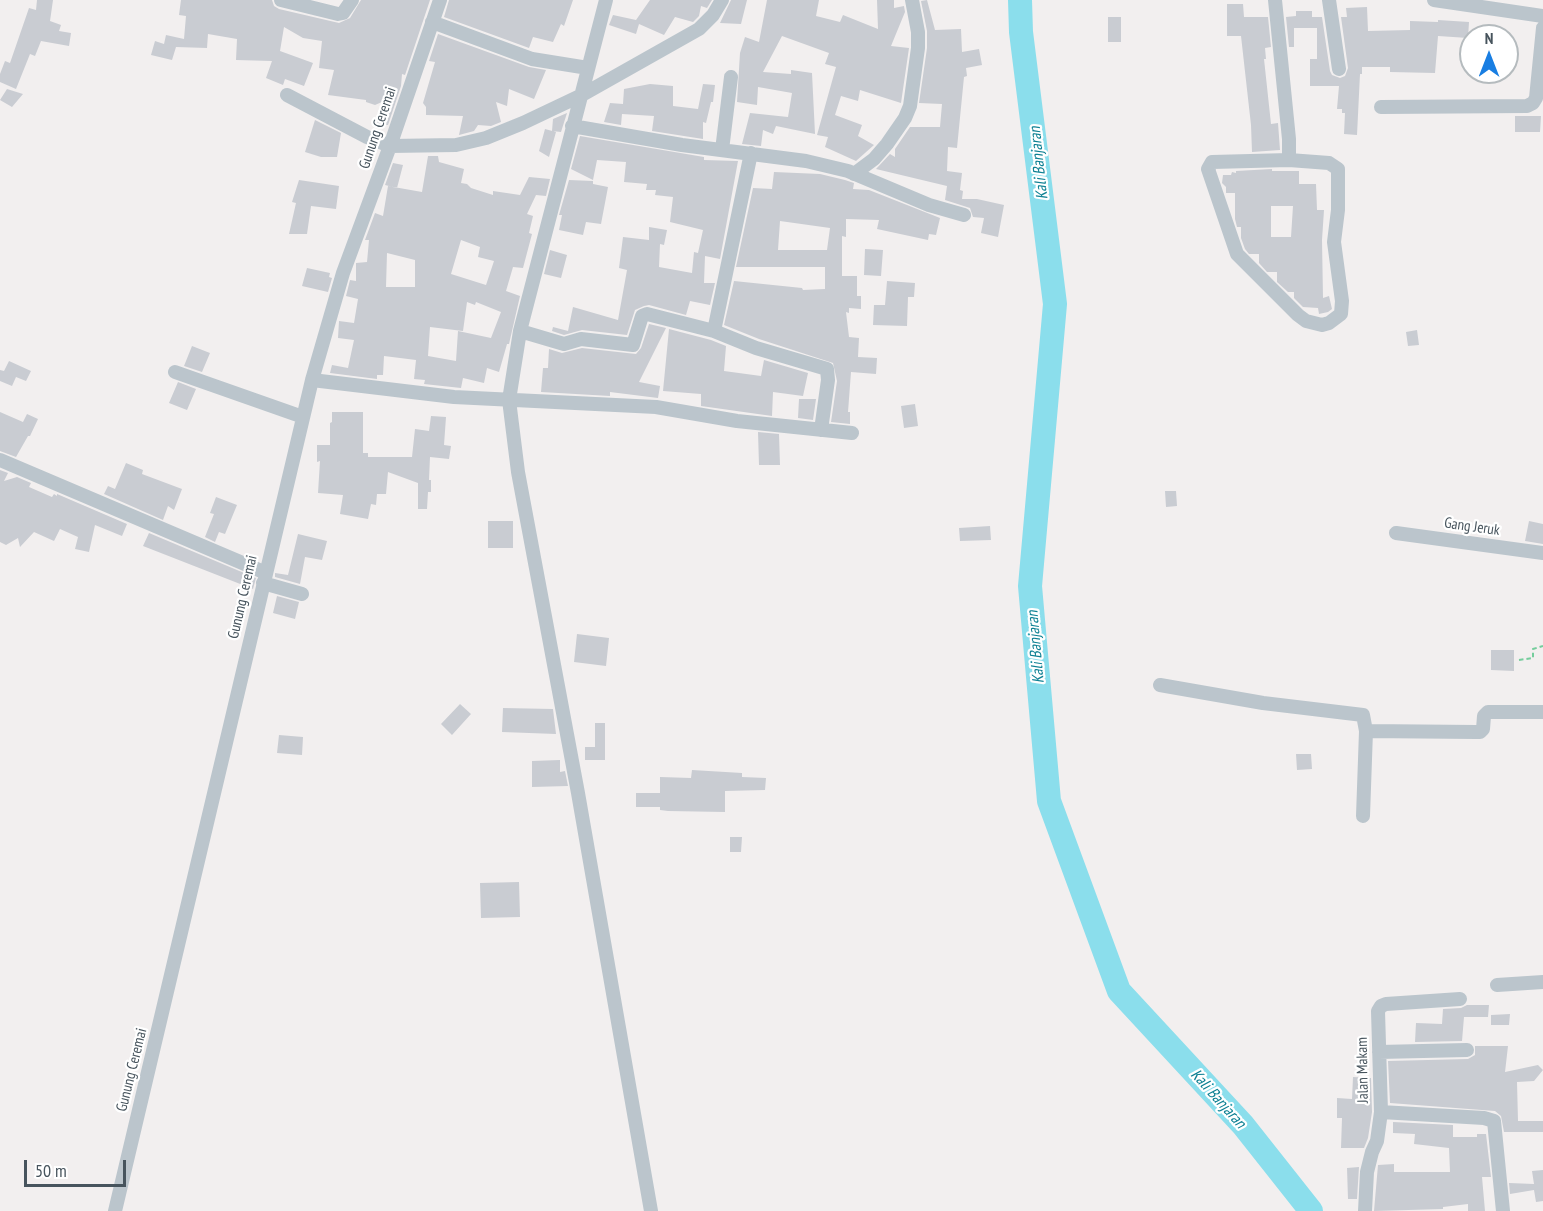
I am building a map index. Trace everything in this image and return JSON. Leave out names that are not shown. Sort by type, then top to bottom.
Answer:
[{"type":"street","points":[[281,0],[338,14],[343,14],[352,0]]},
{"type":"street","name":"Gunung Ceremai","points":[[114,1211],[312,380],[343,273],[390,146],[432,22],[437,0]]},
{"type":"street","points":[[606,0],[520,331],[509,400],[518,472],[578,793],[651,1211]]},
{"type":"street","points":[[287,95],[367,137],[390,146],[456,145],[486,138],[523,123],[699,29],[722,0]]},
{"type":"street","points":[[854,174],[874,159],[888,144],[910,106],[918,48],[912,0]]},
{"type":"street","points":[[1275,0],[1289,139],[1289,160]]},
{"type":"street","points":[[1329,0],[1339,69]]},
{"type":"street","points":[[1434,0],[1543,16]]},
{"type":"street","points":[[432,22],[532,59],[588,68]]},
{"type":"street","points":[[1381,106],[1527,106],[1536,98],[1543,28]]},
{"type":"street","points":[[722,150],[732,77]]},
{"type":"street","points":[[572,126],[806,161],[854,174],[929,205],[964,215]]},
{"type":"street","points":[[714,331],[751,153]]},
{"type":"street","points":[[1289,160],[1325,162],[1338,169],[1338,210],[1334,242],[1342,301],[1341,314],[1322,325],[1306,321],[1237,254],[1208,169],[1212,162],[1289,160]]},
{"type":"street","points":[[520,331],[564,344],[581,339],[633,345],[642,316],[646,314],[714,331],[756,348],[827,369],[828,380],[821,430]]},
{"type":"street","points":[[175,372],[303,417]]},
{"type":"street","points":[[312,380],[454,397],[656,407],[737,421],[852,433]]},
{"type":"street","points":[[0,460],[302,594]]},
{"type":"street","name":"Gang Jeruk","points":[[1396,533],[1543,553]]},
{"type":"street","points":[[1160,685],[1263,703],[1360,714],[1365,717],[1363,816]]},
{"type":"street","points":[[1366,731],[1480,732],[1483,729],[1484,716],[1488,712],[1543,712]]},
{"type":"street","points":[[1497,985],[1543,982]]},
{"type":"street","name":"Jalan Makam","points":[[1365,1211],[1367,1172],[1377,1142],[1380,1112],[1378,1017],[1381,1006],[1460,999]]},
{"type":"street","points":[[1379,1052],[1467,1050]]},
{"type":"street","points":[[1380,1112],[1484,1118],[1494,1121],[1503,1211]]},
{"type":"path","points":[[1519,660],[1533,658],[1533,649],[1543,646]]},
{"type":"building","points":[[37,0],[53,0],[50,21],[61,25],[59,31],[71,33],[69,46],[41,41],[35,56],[30,54],[16,89],[0,82],[0,74],[5,61],[10,63],[29,8],[36,10]]},
{"type":"building","points":[[181,0],[272,0],[274,6],[279,9],[339,23],[350,18],[361,0],[430,0],[405,75],[402,74],[401,86],[388,125],[376,125],[382,102],[375,105],[366,100],[328,95],[334,70],[319,68],[322,41],[303,38],[284,27],[280,51],[313,63],[304,86],[285,79],[283,85],[266,78],[272,61],[236,60],[237,39],[208,34],[207,48],[176,47],[172,60],[151,55],[155,41],[164,44],[166,35],[184,39],[186,16],[179,15]]},
{"type":"building","points":[[449,0],[573,0],[564,26],[561,24],[553,42],[533,37],[529,48],[444,17]]},
{"type":"building","points":[[650,0],[712,0],[707,8],[701,6],[699,16],[693,22],[675,17],[664,35],[639,24],[636,34],[609,25],[613,15],[636,20]]},
{"type":"building","points":[[731,0],[747,0],[741,24],[720,23]]},
{"type":"building","points":[[767,0],[819,0],[816,16],[840,22],[843,15],[878,29],[877,0],[894,0],[894,8],[904,6],[905,12],[891,46],[909,48],[901,103],[860,90],[858,101],[841,96],[835,115],[862,125],[858,136],[874,145],[856,161],[825,147],[828,137],[817,135],[836,67],[825,64],[829,53],[782,36],[763,72],[791,74],[791,70],[812,73],[815,134],[776,126],[773,134],[763,130],[761,146],[742,144],[750,113],[788,117],[792,93],[758,87],[757,105],[737,102],[740,53],[745,37],[759,42]]},
{"type":"building","points":[[927,0],[935,30],[961,29],[962,52],[979,49],[982,65],[966,68],[967,76],[964,77],[957,148],[948,147],[947,171],[962,173],[960,190],[963,191],[962,199],[977,199],[1004,205],[998,237],[981,233],[984,218],[973,217],[970,208],[945,200],[947,186],[876,169],[890,154],[895,157],[895,149],[910,127],[940,127],[942,104],[919,103],[927,48],[927,31],[921,1]]},
{"type":"building","points":[[1227,4],[1243,4],[1244,17],[1268,17],[1271,47],[1265,48],[1266,59],[1264,59],[1271,124],[1278,123],[1280,150],[1252,152],[1241,36],[1227,36]]},
{"type":"building","points":[[1367,7],[1368,31],[1410,30],[1410,21],[1469,22],[1469,24],[1459,24],[1459,37],[1438,36],[1435,73],[1390,72],[1390,67],[1362,67],[1357,135],[1344,134],[1345,113],[1342,113],[1342,109],[1337,109],[1339,86],[1310,86],[1310,59],[1317,59],[1317,28],[1294,28],[1294,47],[1289,47],[1286,17],[1296,16],[1296,11],[1312,11],[1312,17],[1322,17],[1330,71],[1332,75],[1340,78],[1345,76],[1348,68],[1341,17],[1347,17],[1346,8]]},
{"type":"building","points":[[1108,17],[1121,17],[1121,42],[1108,42]]},
{"type":"building","points":[[438,34],[529,67],[546,70],[534,99],[509,89],[507,106],[496,102],[501,122],[491,126],[478,125],[474,131],[459,135],[463,116],[426,115],[426,107],[423,103],[435,62],[429,61]]},
{"type":"building","points":[[650,84],[673,86],[673,106],[698,109],[703,84],[715,85],[713,102],[711,102],[706,123],[703,122],[703,139],[652,131],[654,116],[622,114],[621,125],[604,122],[610,103],[623,104],[624,89]]},
{"type":"building","points":[[7,89],[23,94],[12,107],[0,100]]},
{"type":"building","points":[[567,113],[561,132],[552,131],[553,119]]},
{"type":"building","points":[[1515,116],[1541,116],[1540,132],[1515,132]]},
{"type":"building","points":[[315,120],[341,133],[337,157],[321,157],[305,152]]},
{"type":"building","points":[[545,129],[556,132],[549,157],[539,151]]},
{"type":"building","points":[[580,136],[704,157],[704,160],[738,161],[720,259],[705,256],[704,283],[715,283],[710,305],[690,301],[686,315],[649,305],[644,306],[635,310],[627,335],[582,330],[564,335],[552,331],[553,327],[568,331],[573,307],[618,320],[627,270],[619,268],[623,237],[649,240],[649,227],[667,230],[664,245],[660,244],[659,267],[692,273],[694,252],[698,253],[703,230],[670,222],[673,197],[655,195],[656,190],[646,190],[647,184],[624,182],[626,162],[597,160],[593,180],[571,169]]},
{"type":"building","points":[[428,156],[438,156],[439,162],[464,169],[461,183],[493,195],[493,191],[520,195],[529,177],[550,179],[546,196],[536,195],[527,214],[533,216],[529,233],[532,234],[523,268],[513,267],[506,291],[520,296],[509,344],[507,344],[499,372],[487,368],[484,383],[463,378],[461,388],[424,384],[425,380],[414,379],[416,360],[384,356],[383,375],[377,375],[377,379],[330,373],[332,365],[348,368],[354,340],[338,338],[339,321],[354,323],[358,299],[346,296],[350,280],[356,281],[356,263],[367,262],[369,240],[365,240],[375,213],[383,216],[388,186],[422,192]],"holes":[[[461,240],[480,247],[478,257],[494,261],[486,285],[451,274]],[[387,253],[415,260],[415,287],[386,287]],[[467,302],[475,305],[476,302],[501,312],[491,338],[458,331],[456,361],[428,356],[430,327],[463,331]]]},
{"type":"building","points":[[393,163],[403,165],[397,188],[385,185]]},
{"type":"building","points":[[1272,169],[1272,171],[1299,171],[1299,184],[1316,184],[1317,210],[1324,210],[1323,298],[1329,296],[1332,309],[1328,312],[1319,314],[1318,308],[1303,307],[1294,298],[1294,292],[1288,292],[1277,282],[1277,272],[1267,272],[1259,263],[1259,254],[1249,254],[1245,249],[1241,238],[1241,227],[1237,227],[1235,219],[1235,193],[1226,193],[1226,187],[1222,183],[1223,175],[1231,175],[1236,171]],"holes":[[[1271,206],[1293,206],[1291,237],[1271,237]]]},
{"type":"building","points":[[774,172],[820,174],[854,183],[853,189],[869,190],[940,218],[936,235],[929,234],[928,240],[877,229],[879,220],[846,219],[846,237],[842,236],[842,276],[857,276],[857,296],[861,296],[861,309],[849,308],[849,313],[846,312],[849,337],[859,338],[858,357],[877,358],[876,374],[851,372],[848,412],[850,412],[850,424],[831,422],[837,381],[833,363],[724,325],[734,281],[802,288],[803,290],[825,289],[825,267],[736,267],[753,188],[772,189]],"holes":[[[780,221],[830,228],[827,250],[778,250]]]},
{"type":"building","points":[[299,180],[339,186],[336,209],[311,206],[307,234],[289,234],[296,203],[292,202]]},
{"type":"building","points":[[569,180],[593,181],[593,184],[608,187],[601,224],[586,222],[583,235],[559,230],[562,215],[559,215]]},
{"type":"building","points":[[865,249],[883,250],[881,276],[864,275]]},
{"type":"building","points":[[550,250],[567,255],[561,278],[544,274]]},
{"type":"building","points":[[307,268],[330,273],[329,277],[332,278],[328,292],[302,286]]},
{"type":"building","points":[[887,281],[915,283],[914,297],[908,297],[907,326],[873,325],[874,305],[885,305]]},
{"type":"building","points":[[649,324],[666,328],[639,382],[660,386],[658,398],[610,392],[610,396],[541,392],[543,368],[548,368],[549,349],[562,353],[582,348],[636,354],[641,348]]},
{"type":"building","points":[[669,329],[726,346],[724,371],[761,376],[764,360],[808,373],[803,396],[773,392],[772,416],[701,406],[701,394],[663,391]]},
{"type":"building","points":[[1417,330],[1419,345],[1408,346],[1406,332]]},
{"type":"building","points":[[192,346],[210,353],[202,372],[184,366]]},
{"type":"building","points":[[9,361],[31,371],[26,381],[16,377],[12,386],[0,381],[0,370],[4,371]]},
{"type":"building","points":[[178,382],[196,389],[187,410],[169,403]]},
{"type":"building","points":[[799,399],[816,399],[813,420],[798,418]]},
{"type":"building","points":[[915,404],[918,426],[904,428],[901,406]]},
{"type":"building","points":[[0,412],[23,422],[27,414],[38,419],[16,457],[0,451]]},
{"type":"building","points":[[332,412],[363,412],[363,453],[368,453],[368,457],[412,457],[415,429],[429,431],[431,416],[446,417],[444,445],[451,446],[449,459],[430,457],[431,492],[428,492],[427,509],[418,509],[418,483],[388,472],[386,494],[377,494],[376,505],[371,504],[368,519],[340,514],[343,495],[318,493],[320,461],[317,462],[317,445],[330,445]]},
{"type":"building","points":[[758,432],[779,434],[780,465],[759,465]]},
{"type":"building","points":[[126,463],[143,470],[142,474],[182,489],[174,510],[168,506],[163,520],[104,494],[108,486],[115,489]]},
{"type":"building","points":[[0,470],[8,473],[4,481],[17,477],[31,483],[29,487],[52,497],[57,494],[127,524],[122,536],[95,525],[89,552],[75,549],[78,537],[60,529],[54,541],[34,532],[20,547],[18,538],[6,545],[0,542]]},
{"type":"building","points":[[1165,491],[1176,491],[1177,506],[1166,507]]},
{"type":"building","points":[[216,497],[237,505],[225,534],[219,532],[215,542],[205,537],[214,514],[210,513]]},
{"type":"building","points":[[488,521],[513,521],[513,548],[488,548]]},
{"type":"building","points":[[1529,521],[1543,524],[1543,544],[1525,541]]},
{"type":"building","points":[[990,526],[991,540],[960,541],[959,528]]},
{"type":"building","points":[[149,533],[256,578],[253,589],[143,546]]},
{"type":"building","points":[[298,534],[327,541],[322,560],[305,557],[300,584],[275,577],[275,573],[288,575]]},
{"type":"building","points":[[277,596],[299,602],[295,619],[273,613]]},
{"type":"building","points":[[577,634],[609,638],[606,666],[574,662]]},
{"type":"building","points":[[1491,650],[1514,650],[1514,671],[1491,670]]},
{"type":"building","points":[[460,704],[471,714],[452,735],[441,724]]},
{"type":"building","points":[[503,708],[553,709],[556,734],[502,732]]},
{"type":"building","points":[[595,723],[605,723],[605,760],[585,760],[585,747],[595,747]]},
{"type":"building","points":[[279,735],[303,737],[302,755],[277,753]]},
{"type":"building","points":[[1296,754],[1311,754],[1312,769],[1297,770]]},
{"type":"building","points":[[560,760],[560,772],[565,771],[568,786],[532,787],[532,761]]},
{"type":"building","points":[[692,770],[742,773],[742,777],[766,778],[765,790],[725,791],[725,812],[668,811],[660,810],[660,807],[636,807],[636,793],[660,793],[660,777],[691,778]]},
{"type":"building","points":[[730,837],[742,837],[741,852],[730,852]]},
{"type":"building","points":[[519,882],[520,917],[481,918],[480,883]]},
{"type":"building","points":[[1467,1005],[1489,1005],[1488,1017],[1464,1017],[1462,1041],[1415,1042],[1416,1023],[1442,1024],[1443,1009],[1461,1008]]},
{"type":"building","points":[[1510,1014],[1509,1025],[1491,1025],[1491,1015]]},
{"type":"building","points":[[1475,1046],[1508,1046],[1505,1072],[1538,1065],[1543,1070],[1534,1081],[1517,1082],[1518,1121],[1543,1121],[1543,1132],[1504,1132],[1501,1116],[1495,1111],[1390,1103],[1388,1061],[1468,1059],[1475,1055]]},
{"type":"building","points":[[1353,1077],[1371,1078],[1372,1112],[1368,1138],[1364,1148],[1341,1148],[1342,1118],[1337,1118],[1337,1098],[1352,1099]]},
{"type":"building","points":[[1393,1122],[1453,1125],[1453,1137],[1477,1137],[1477,1134],[1486,1134],[1491,1177],[1482,1177],[1485,1211],[1468,1211],[1468,1204],[1443,1207],[1443,1209],[1374,1211],[1378,1165],[1394,1164],[1394,1172],[1450,1172],[1449,1148],[1414,1144],[1415,1134],[1393,1133]]},
{"type":"building","points":[[1359,1167],[1357,1199],[1348,1199],[1347,1168]]},
{"type":"building","points":[[1543,1170],[1543,1201],[1536,1202],[1534,1190],[1510,1194],[1509,1183],[1534,1184],[1532,1171]]},
{"type":"waterway","name":"Kali Banjaran","points":[[1020,0],[1021,32],[1055,304],[1030,586],[1049,801],[1119,991],[1243,1125],[1311,1211]]}]
